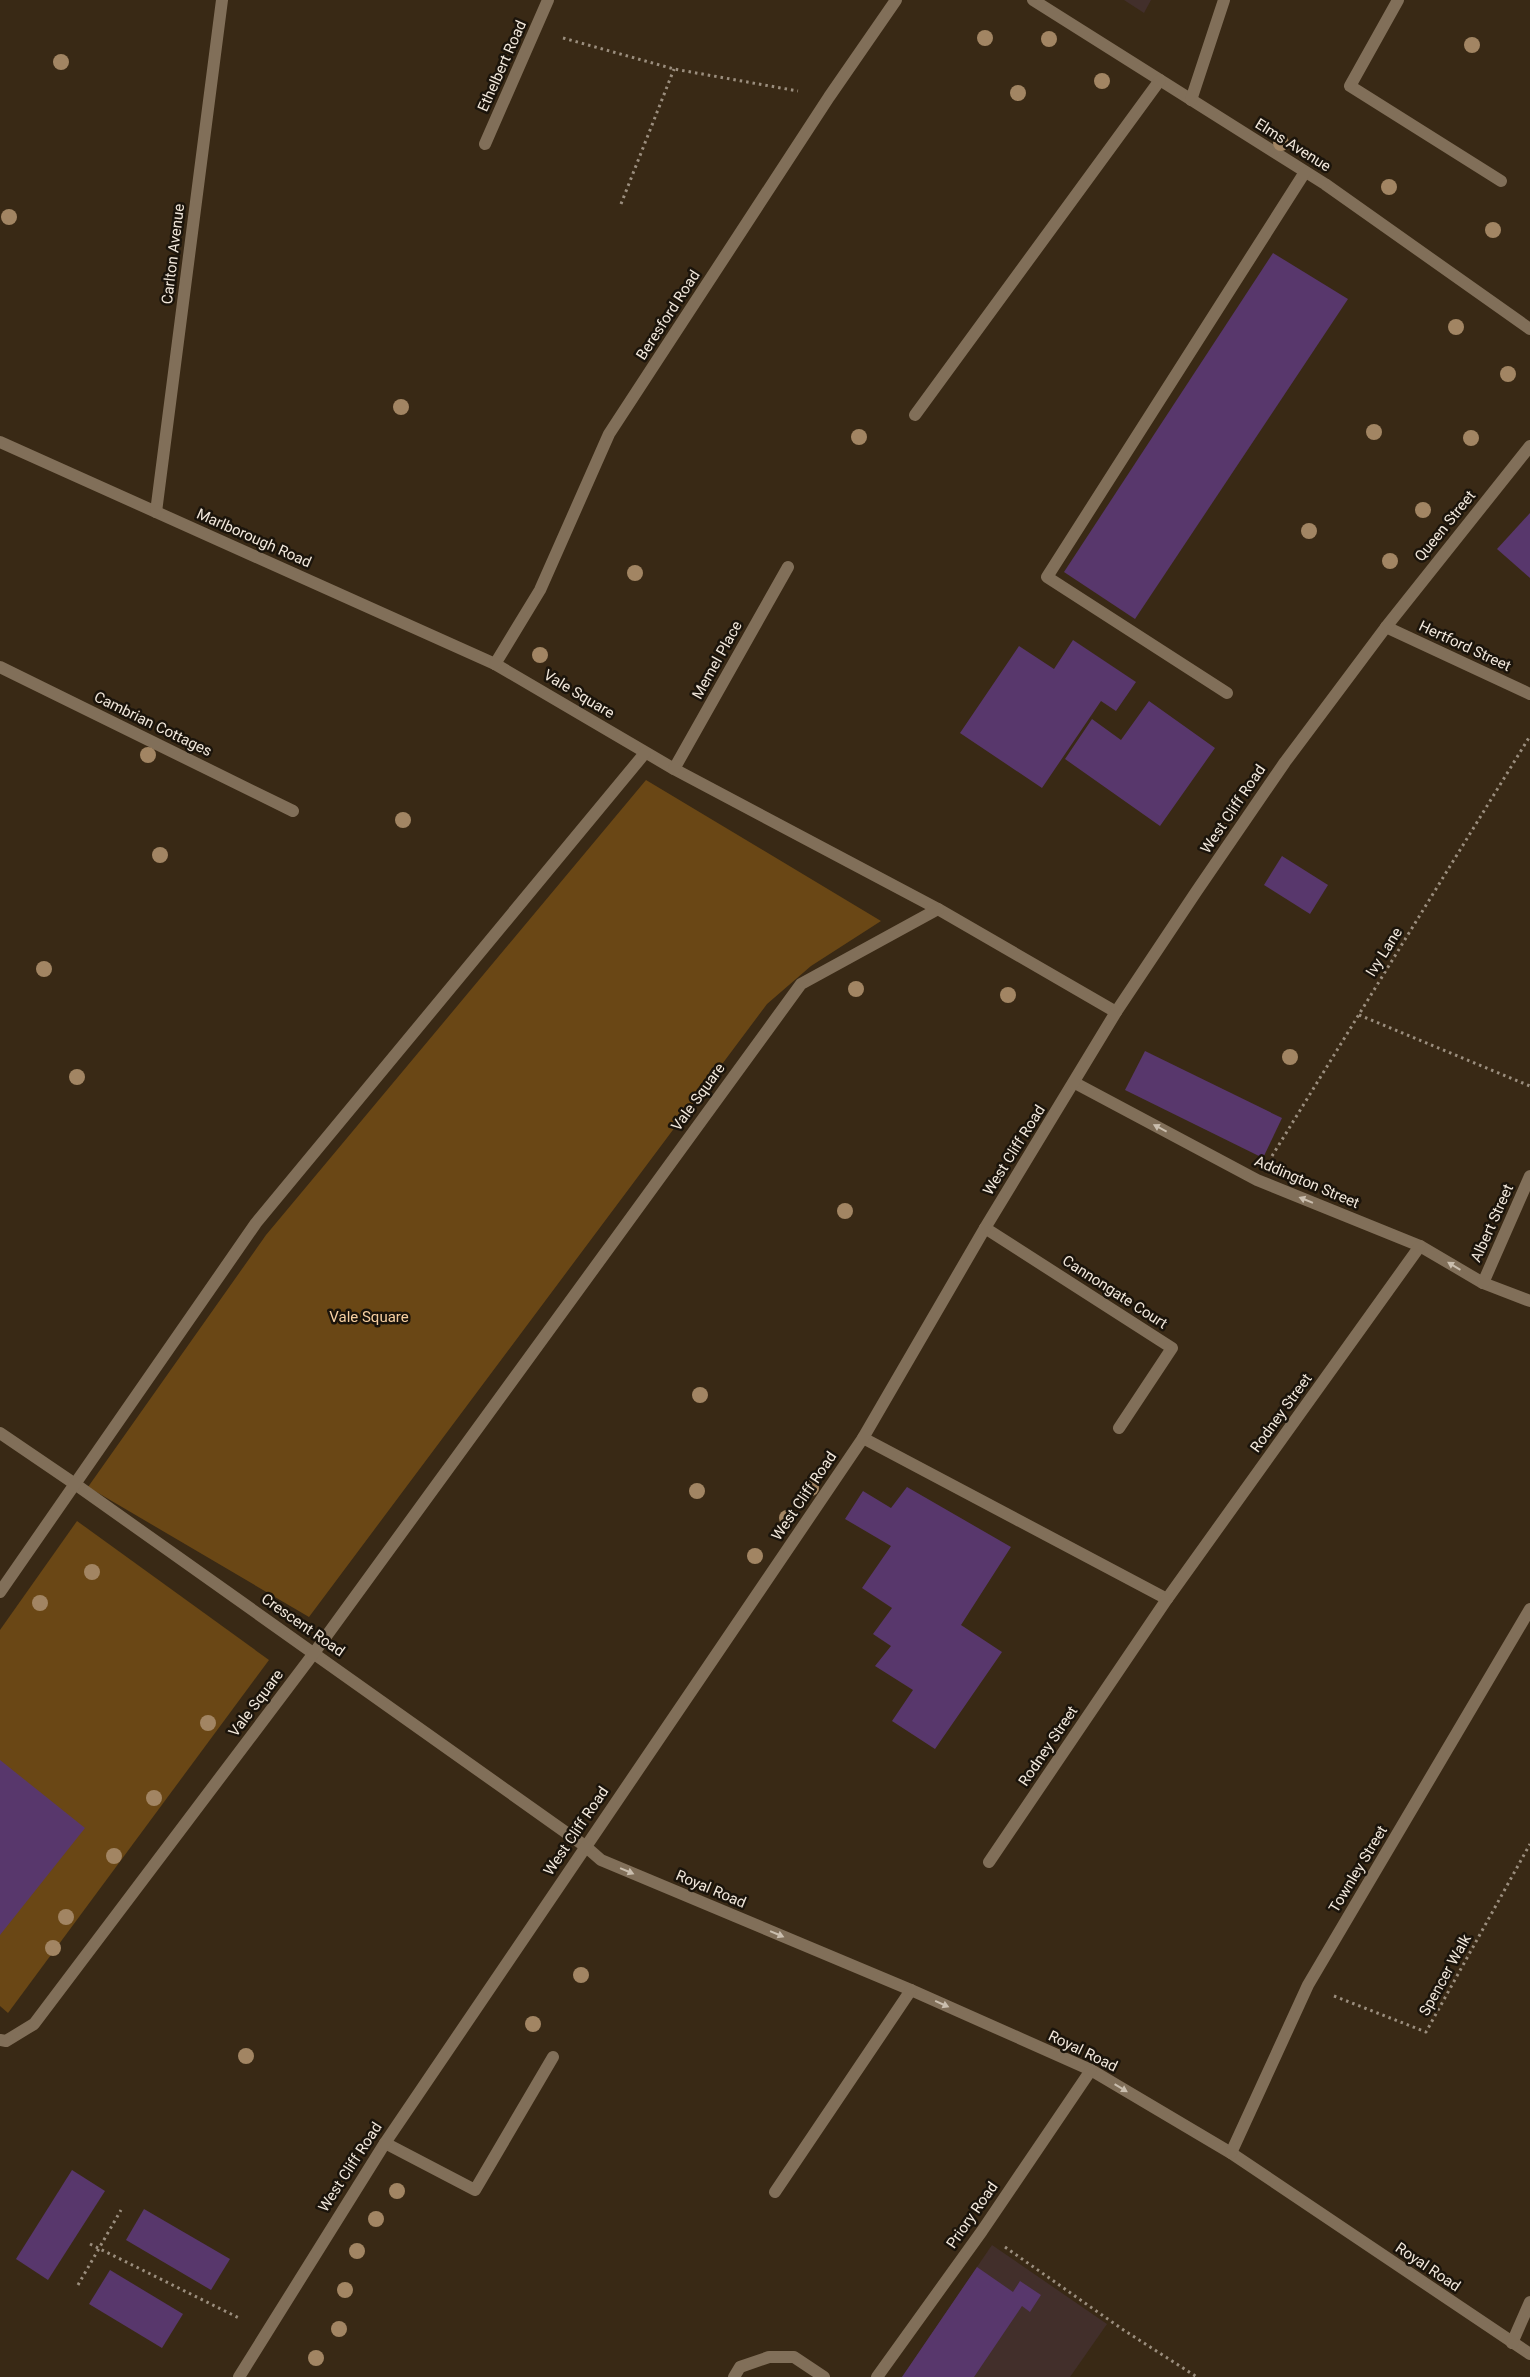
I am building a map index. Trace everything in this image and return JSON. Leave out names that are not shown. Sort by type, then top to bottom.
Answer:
[{"type":"street","name":"Carlton Avenue","points":[[156,512],[222,0]]},
{"type":"street","name":"Ethelbert Road","points":[[486,144],[548,0]]},
{"type":"street","name":"Beresford Road","points":[[496,664],[540,590],[609,434],[829,97],[896,0]]},
{"type":"street","name":"Elms Avenue","points":[[1033,0],[1305,172],[1530,329]]},
{"type":"street","points":[[1190,100],[1224,0]]},
{"type":"street","points":[[1398,0],[1350,86],[1501,181]]},
{"type":"street","points":[[915,416],[1160,80]]},
{"type":"street","points":[[1227,692],[1046,577],[1305,172]]},
{"type":"street","name":"Marlborough Road","points":[[0,442],[496,664]]},
{"type":"street","name":"Queen Street","points":[[1386,627],[1530,446]]},
{"type":"street","name":"Memel Place","points":[[674,769],[788,567]]},
{"type":"street","name":"Hertford Street","points":[[1386,627],[1530,694]]},
{"type":"street","name":"West Cliff Road","points":[[239,2377],[385,2143],[863,1438],[985,1228],[1075,1083],[1116,1012],[1285,762],[1386,627]]},
{"type":"street","name":"Vale Square","points":[[496,664],[645,753],[938,909],[1116,1012]]},
{"type":"street","name":"Cambrian Cottages","points":[[0,667],[292,810]]},
{"type":"street","points":[[0,1592],[256,1223],[645,753]]},
{"type":"street","name":"Vale Square","points":[[0,2040],[6,2040],[34,2024],[314,1653],[800,984],[938,909]]},
{"type":"street","name":"Addington Street","points":[[1075,1083],[1257,1180],[1420,1246],[1483,1283],[1530,1301]]},
{"type":"street","name":"Albert Street","points":[[1483,1283],[1530,1176]]},
{"type":"street","name":"Cannongate Court","points":[[985,1228],[1172,1348],[1119,1428]]},
{"type":"street","name":"Rodney Street","points":[[989,1862],[1167,1599],[1420,1246]]},
{"type":"street","name":"Crescent Road","points":[[0,1433],[76,1484],[586,1846]]},
{"type":"street","points":[[863,1438],[1167,1599]]},
{"type":"street","name":"Townley Street","points":[[1231,2154],[1308,1985],[1530,1609]]},
{"type":"street","name":"Royal Road","points":[[586,1846],[601,1860],[911,1990],[1091,2070],[1231,2154],[1530,2354]]},
{"type":"street","points":[[775,2192],[911,1990]]},
{"type":"street","points":[[385,2143],[475,2190],[553,2057]]},
{"type":"street","name":"Priory Road","points":[[877,2377],[982,2231],[1091,2070]]},
{"type":"street","points":[[1512,2343],[1530,2302]]},
{"type":"street","points":[[734,2377],[740,2366],[769,2357],[794,2357],[824,2377]]},
{"type":"path","points":[[536,30],[674,70],[829,97]]},
{"type":"path","points":[[621,204],[674,70]]},
{"type":"path","name":"Ivy Lane","points":[[1257,1180],[1530,736]]},
{"type":"path","points":[[1359,1015],[1530,1086]]},
{"type":"path","name":"Spencer Walk","points":[[1308,1985],[1426,2032],[1530,1844]]},
{"type":"path","points":[[78,2285],[121,2210]]},
{"type":"path","points":[[982,2231],[1122,2329],[1197,2377]]},
{"type":"path","points":[[90,2244],[266,2331]]},
{"type":"shaded area","points":[[1124,0],[1151,0],[1144,13]]},
{"type":"shaded area","points":[[992,2245],[1107,2324],[1070,2377],[902,2377]]},
{"type":"green space","name":"Vale Square","points":[[646,780],[881,921],[811,966],[767,1004],[309,1617],[88,1487],[266,1235]]},
{"type":"green space","points":[[77,1521],[269,1660],[8,2013],[0,2006],[0,1630]]},
{"type":"building","points":[[1273,253],[1348,299],[1135,619],[1064,572]]},
{"type":"building","points":[[1530,513],[1530,578],[1497,549]]},
{"type":"building","points":[[1073,640],[1136,682],[1116,711],[1101,701],[1042,788],[960,733],[1019,646],[1054,669]]},
{"type":"building","points":[[1149,701],[1215,748],[1160,826],[1065,759],[1092,719],[1121,740]]},
{"type":"building","points":[[1282,856],[1328,885],[1310,914],[1264,885]]},
{"type":"building","points":[[1145,1051],[1282,1118],[1263,1158],[1125,1090]]},
{"type":"building","points":[[907,1487],[1011,1547],[961,1625],[1002,1652],[935,1749],[892,1721],[913,1690],[875,1666],[891,1646],[873,1634],[892,1608],[862,1588],[891,1546],[845,1519],[863,1491],[891,1508]]},
{"type":"building","points":[[0,1760],[85,1828],[0,1935]]},
{"type":"building","points":[[72,2170],[105,2191],[48,2280],[16,2259]]},
{"type":"building","points":[[144,2209],[230,2259],[211,2290],[126,2240]]},
{"type":"building","points":[[977,2267],[1013,2292],[1020,2281],[1041,2295],[1030,2312],[1022,2306],[974,2377],[902,2377]]},
{"type":"building","points":[[110,2270],[183,2314],[162,2348],[89,2304]]}]
